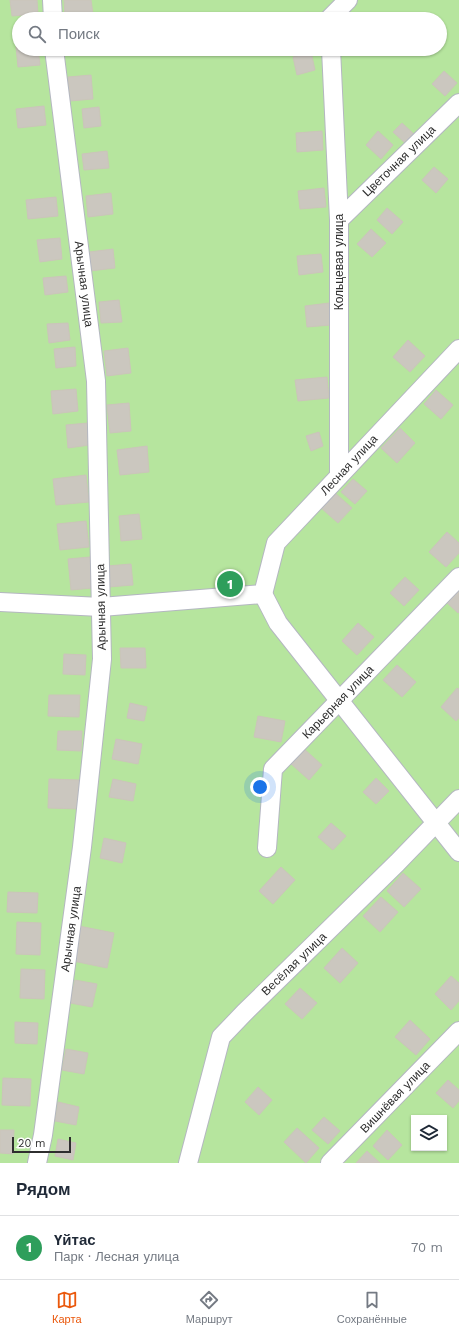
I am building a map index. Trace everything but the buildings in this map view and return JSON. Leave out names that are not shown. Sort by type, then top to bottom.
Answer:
[{"type":"street","points":[[52,0],[53,12]]},
{"type":"street","points":[[328,0],[329,12]]},
{"type":"street","points":[[336,12],[348,0]]},
{"type":"street","name":"Арычная улица","points":[[37,1163],[43,1135],[82,847],[102,659],[96,381],[55,56]]},
{"type":"street","name":"Кольцевая улица","points":[[331,56],[339,220],[339,476]]},
{"type":"street","name":"Цветочная улица","points":[[339,220],[459,103]]},
{"type":"street","name":"Лесная улица","points":[[263,594],[276,543],[459,349]]},
{"type":"street","name":"Карьерная улица","points":[[267,848],[273,769],[459,577]]},
{"type":"street","points":[[0,602],[100,607],[263,594],[278,623],[459,852]]},
{"type":"street","name":"Весёлая улица","points":[[188,1163],[221,1037],[397,863],[459,799]]},
{"type":"street","name":"Вишнёвая улица","points":[[330,1163],[459,1031]]},
{"type":"green space","points":[[0,0],[459,0],[459,1163],[0,1163]]},
{"type":"place","name":"Үйтас","points":[[230,584]]}]
